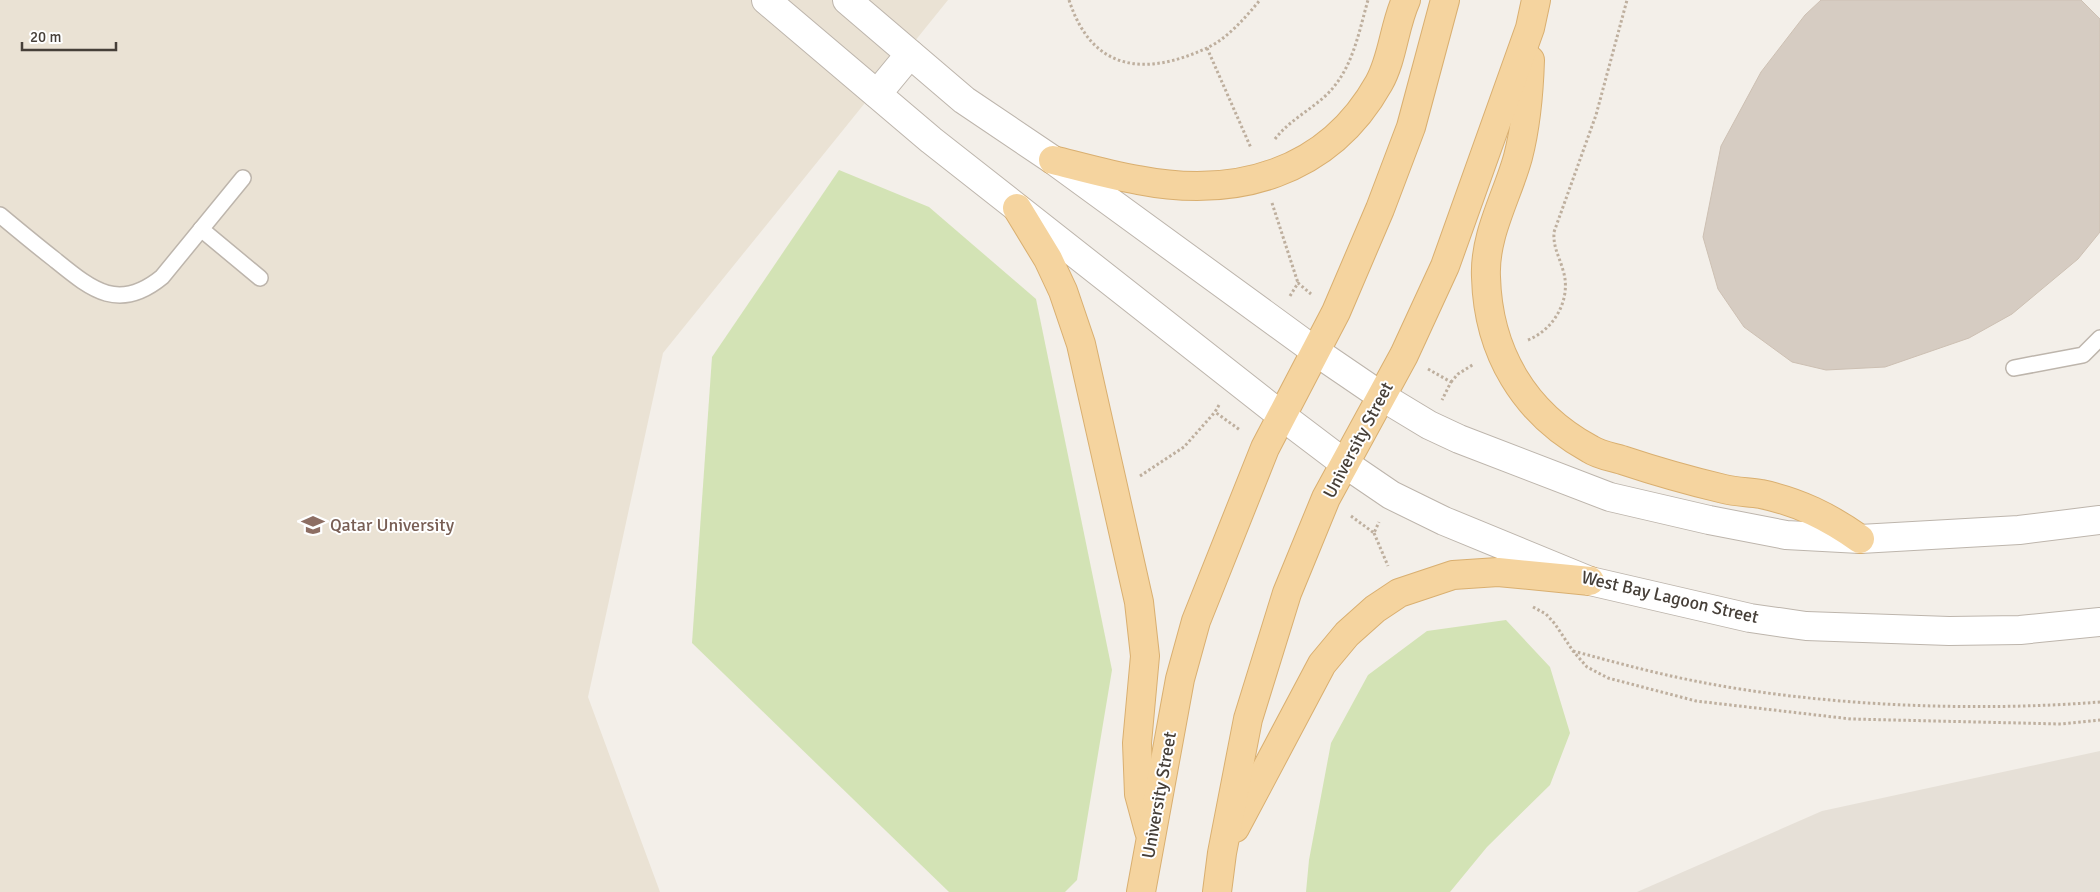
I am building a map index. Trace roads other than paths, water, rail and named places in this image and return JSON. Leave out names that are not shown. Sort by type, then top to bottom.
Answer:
[{"type":"main road","points":[[1053,160],[1138,180],[1166,184],[1208,186],[1263,178],[1288,169],[1331,142],[1360,112],[1380,81],[1406,0]]},
{"type":"main road","name":"University Street","points":[[1141,892],[1180,679],[1196,621],[1265,448],[1336,312],[1380,208],[1411,127],[1445,0]]},
{"type":"main road","name":"University Street","points":[[1218,892],[1222,853],[1248,719],[1287,593],[1326,498],[1404,355],[1445,266],[1530,28],[1536,0]]},
{"type":"main road","points":[[1530,28],[1530,76],[1518,156],[1487,248],[1486,276],[1489,312],[1500,353],[1531,403],[1560,430],[1591,450],[1726,489],[1761,494],[1810,508],[1840,525],[1860,540]]},
{"type":"main road","points":[[1017,208],[1048,259],[1063,291],[1081,344],[1139,602],[1145,656],[1137,743],[1138,777],[1142,812],[1150,836]]},
{"type":"main road","points":[[1222,853],[1322,664],[1347,634],[1375,608],[1399,593],[1453,575],[1498,572],[1590,581]]},
{"type":"street","name":"West Bay Lagoon Street","points":[[766,0],[877,94],[1017,208],[1282,416],[1344,463],[1391,495],[1444,521],[1590,581],[1750,618],[1806,626],[1949,631],[2020,630],[2100,622]]},
{"type":"street","points":[[847,0],[964,100],[1053,160],[1315,351],[1381,396],[1430,425],[1519,463],[1610,497],[1786,535],[1860,540],[2019,530],[2100,520]]},
{"type":"street","points":[[877,94],[910,54]]},
{"type":"lane","points":[[0,215],[93,290],[122,296],[137,293],[162,277],[243,178]]},
{"type":"lane","points":[[201,229],[260,278]]},
{"type":"lane","points":[[2083,355],[2100,338]]},
{"type":"lane","points":[[2014,368],[2100,351]]},
{"type":"place","name":"Qatar University","points":[[313,525]]}]
